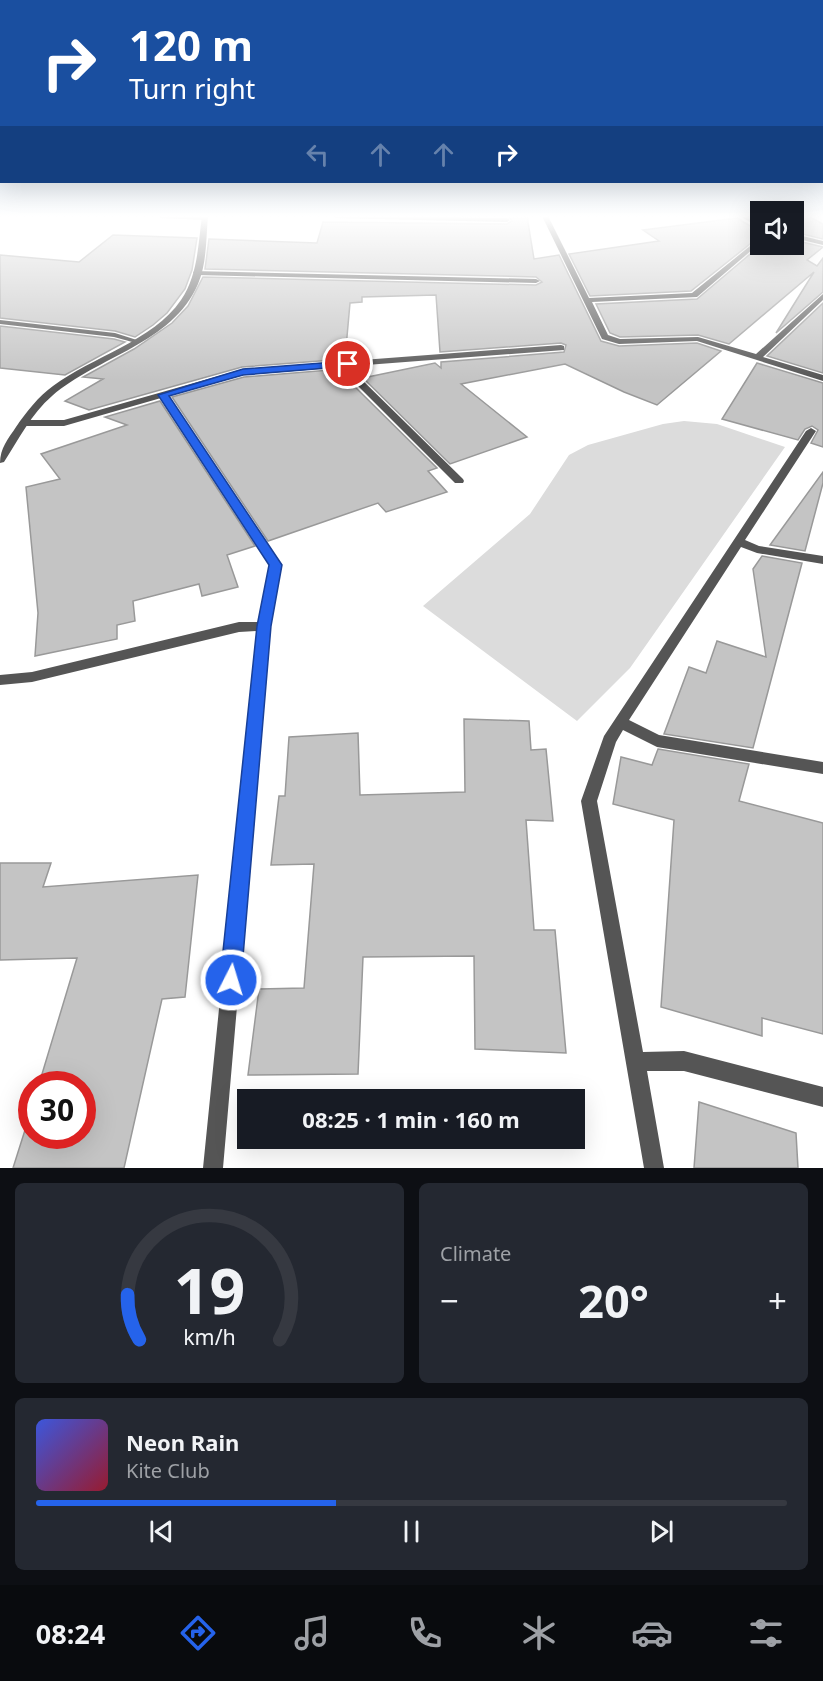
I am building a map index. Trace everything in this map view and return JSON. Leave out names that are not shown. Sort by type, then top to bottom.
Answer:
[{"type":"street","points":[[572,271],[605,337],[619,342],[698,339],[823,378]]},
{"type":"street","points":[[587,300],[694,295],[723,271]]},
{"type":"street","points":[[0,460],[42,399],[56,388],[136,341],[180,306],[188,295],[197,273],[536,281]]},
{"type":"street","points":[[758,357],[823,296]]},
{"type":"street","points":[[0,322],[115,334],[136,341]]},
{"type":"street","points":[[24,423],[64,423],[243,372],[561,348]]},
{"type":"street","points":[[348,364],[349,372],[459,482]]},
{"type":"street","points":[[163,395],[276,565],[264,626],[213,1168]]},
{"type":"street","points":[[654,1168],[589,801],[609,740],[811,431]]},
{"type":"street","points":[[739,542],[757,549],[823,560]]},
{"type":"street","points":[[0,680],[32,677],[239,627],[264,626]]},
{"type":"street","points":[[620,722],[657,741],[823,768]]},
{"type":"street","points":[[635,1062],[684,1061],[823,1097]]},
{"type":"shaded area","points":[[684,421],[717,424],[785,447],[630,668],[577,721],[423,606],[530,514],[569,455],[588,445],[663,424]]},
{"type":"building","points":[[0,271],[192,271],[185,289],[167,313],[135,337],[115,331],[0,318]]},
{"type":"building","points":[[267,271],[567,271],[601,341],[619,346],[697,343],[721,351],[657,405],[565,364],[461,384],[527,437],[450,464],[363,378],[435,363],[441,368],[441,362],[564,352],[566,345],[561,343],[440,352],[436,295],[362,297],[362,302],[350,303],[345,359],[242,367],[89,410],[65,401],[103,379],[83,377],[134,349],[172,323],[188,306],[203,277],[536,285],[542,282],[536,277]]},
{"type":"building","points":[[577,271],[717,271],[691,291],[590,296]]},
{"type":"building","points":[[731,271],[823,271],[823,292],[776,333],[814,272],[729,344],[698,335],[620,337],[610,333],[596,304],[697,299]]},
{"type":"building","points":[[823,303],[823,373],[767,356]]},
{"type":"building","points":[[0,326],[125,342],[65,375],[0,368]]},
{"type":"building","points":[[757,363],[823,383],[823,447],[811,443],[818,430],[812,426],[805,429],[798,440],[722,419]]},
{"type":"building","points":[[342,369],[343,382],[349,381],[437,468],[428,471],[447,492],[386,512],[378,503],[268,541],[172,397],[244,377]]},
{"type":"building","points":[[160,401],[255,546],[227,555],[238,587],[202,596],[199,584],[133,601],[135,621],[117,625],[117,639],[35,656],[38,613],[26,487],[60,479],[41,454],[127,425],[105,417]]},
{"type":"building","points":[[823,472],[823,483],[805,551],[770,545]]},
{"type":"building","points":[[762,556],[802,563],[753,748],[664,734],[689,667],[706,673],[717,641],[766,657],[753,569]]},
{"type":"building","points":[[464,719],[529,721],[531,750],[546,749],[553,821],[526,820],[534,930],[555,930],[566,1053],[475,1049],[474,956],[363,957],[358,1074],[248,1075],[259,989],[304,988],[314,864],[271,865],[279,796],[285,796],[289,737],[358,733],[360,795],[465,792]]},
{"type":"building","points":[[658,749],[749,764],[739,801],[823,823],[823,1034],[762,1018],[762,1036],[661,1007],[674,820],[613,804],[621,757],[652,765]]},
{"type":"building","points":[[0,863],[51,863],[43,887],[198,875],[185,997],[162,999],[124,1168],[13,1168],[19,1149],[96,1149],[96,1071],[43,1071],[77,958],[0,960]]},
{"type":"building","points":[[699,1102],[796,1133],[798,1168],[694,1168]]},
{"type":"route","points":[[231,980],[264,626],[276,565],[163,395],[243,372],[348,364]]}]
